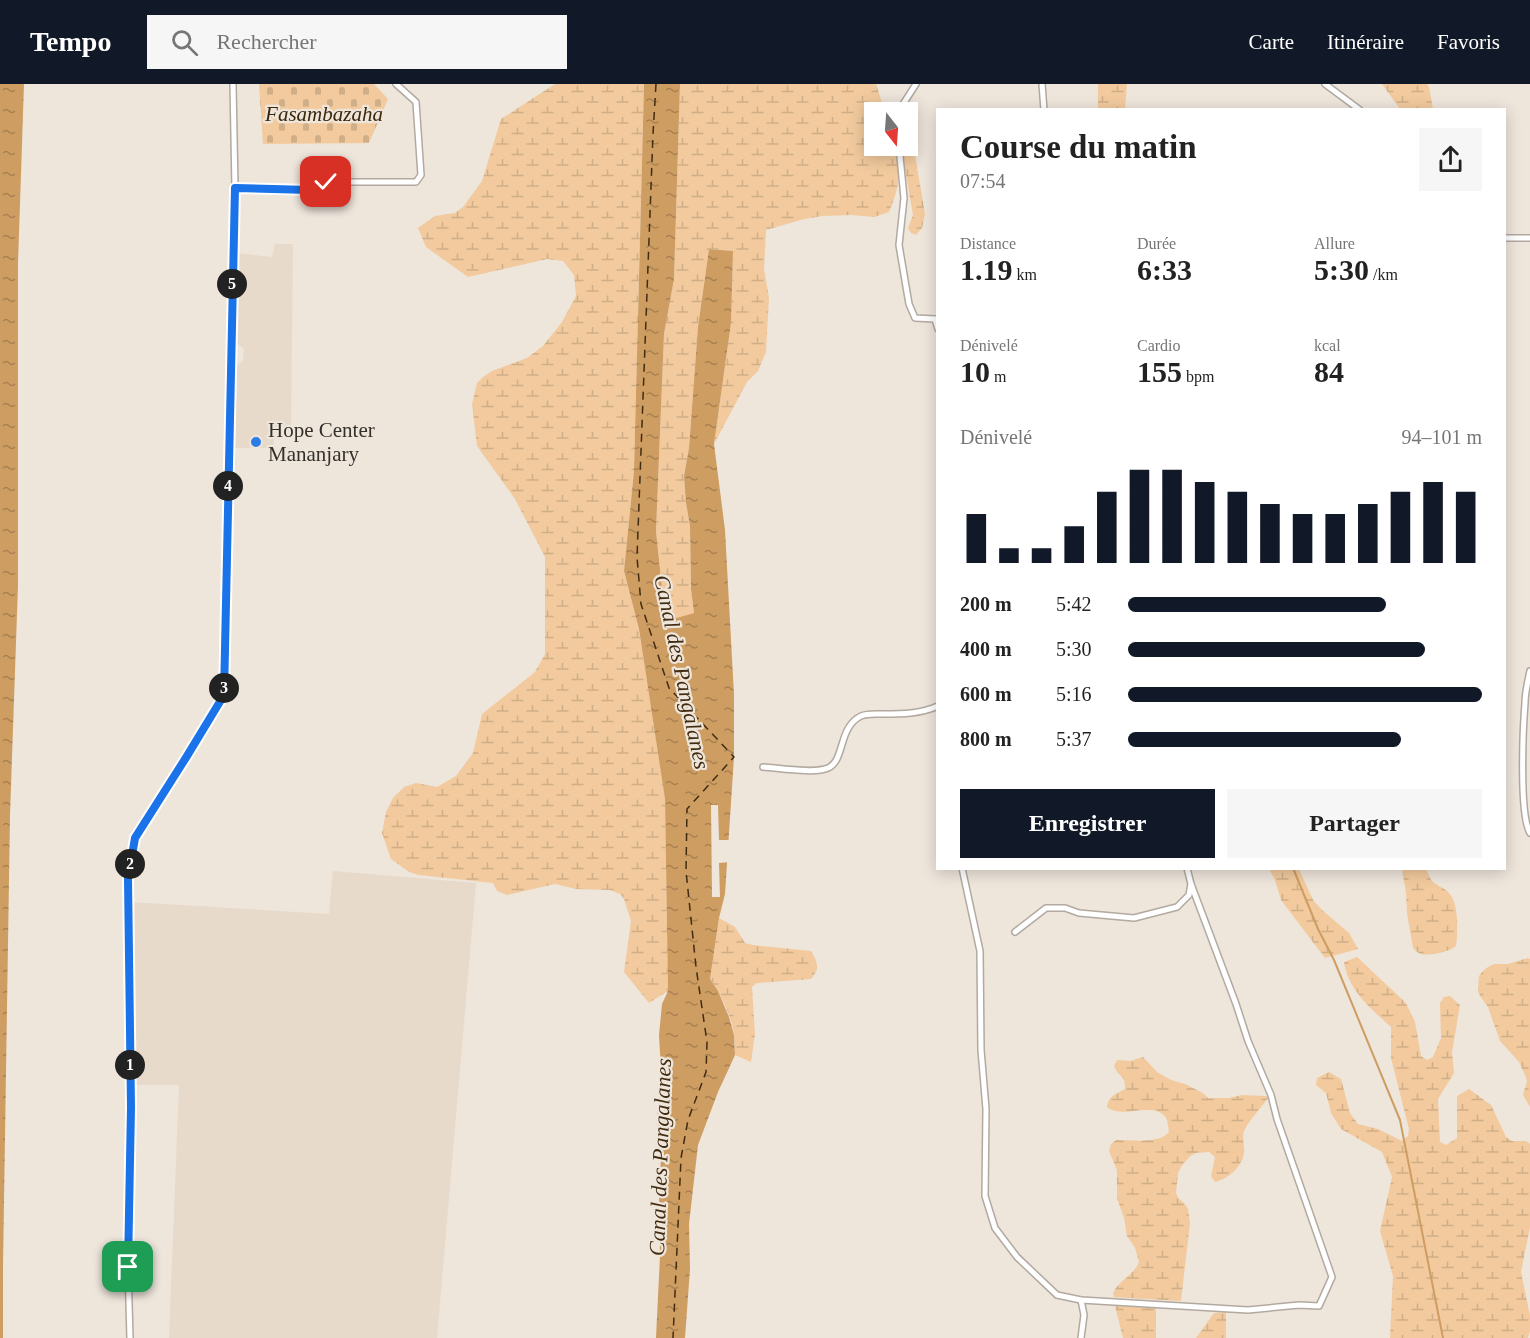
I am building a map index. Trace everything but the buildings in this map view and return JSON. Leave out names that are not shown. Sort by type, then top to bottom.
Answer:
[{"type":"street","points":[[130,1338],[128,1267],[131,1107],[128,879],[135,838],[224,695],[235,188],[233,84]]},
{"type":"street","points":[[235,188],[310,190],[326,182],[416,182],[421,175],[416,102],[396,84]]},
{"type":"street","points":[[904,102],[916,84]]},
{"type":"street","points":[[1042,84],[1044,108]]},
{"type":"street","points":[[1325,84],[1357,108]]},
{"type":"street","points":[[899,156],[904,198],[899,245],[909,304],[915,318],[936,316]]},
{"type":"street","points":[[1506,238],[1530,238]]},
{"type":"street","points":[[1530,671],[1525,701],[1523,759],[1524,803],[1530,833]]},
{"type":"street","points":[[763,767],[826,769],[834,764],[848,727],[854,720],[863,715],[906,714],[928,711],[936,707]]},
{"type":"street","points":[[962,870],[980,951],[981,1050],[986,1109],[985,1196],[995,1228],[1017,1257],[1057,1295],[1081,1300],[1248,1310],[1299,1305],[1320,1306],[1332,1277],[1277,1119],[1271,1095],[1248,1041],[1188,870]]},
{"type":"street","points":[[1015,932],[1046,908],[1065,908],[1079,913],[1134,918],[1177,908],[1189,896],[1191,884]]},
{"type":"street","points":[[1081,1300],[1084,1315],[1081,1338]]},
{"type":"shaded area","points":[[275,244],[293,244],[291,432],[274,433],[274,448],[234,448],[234,369],[243,360],[244,349],[235,342],[236,253],[272,257]]},
{"type":"shaded area","points":[[333,871],[476,883],[437,1338],[169,1338],[179,1085],[132,1085],[130,902],[329,914]]},
{"type":"green space","name":"Fasambazaha","points":[[259,84],[374,84],[388,99],[369,143],[263,144]]},
{"type":"green space","points":[[555,84],[644,84],[634,471],[624,571],[639,629],[665,798],[668,991],[649,1003],[624,972],[631,921],[624,899],[620,894],[610,890],[576,889],[555,884],[507,895],[497,891],[493,883],[419,875],[409,872],[391,859],[382,833],[386,812],[393,798],[404,787],[416,783],[437,787],[456,776],[473,753],[482,714],[535,672],[545,654],[545,557],[515,499],[477,446],[472,404],[477,383],[483,377],[492,371],[527,358],[543,346],[562,322],[576,296],[574,275],[563,261],[547,259],[468,277],[426,247],[418,228],[435,216],[455,213],[463,207],[482,181],[501,119]]},
{"type":"green space","points":[[680,84],[876,84],[882,102],[864,102],[864,156],[898,156],[897,187],[889,212],[874,217],[822,216],[766,230],[764,269],[769,298],[766,352],[758,371],[747,382],[714,444],[731,323],[733,251],[709,249],[698,327],[689,448],[684,476],[690,526],[691,589],[694,614],[677,619],[664,608],[656,531],[664,334],[674,279]]},
{"type":"green space","points":[[1098,84],[1127,84],[1125,108],[1098,108]]},
{"type":"green space","points":[[1382,84],[1427,84],[1433,108],[1399,108]]},
{"type":"green space","points":[[903,156],[915,156],[925,214],[922,228],[916,235],[908,228],[913,215]]},
{"type":"green space","points":[[1270,870],[1299,870],[1313,900],[1349,933],[1358,949],[1325,958],[1281,900]]},
{"type":"green space","points":[[1402,870],[1426,870],[1433,882],[1447,891],[1455,904],[1456,946],[1440,953],[1425,954],[1420,954],[1413,948]]},
{"type":"green space","points":[[719,918],[735,927],[745,943],[811,951],[816,962],[816,972],[811,979],[757,983],[752,987],[755,1034],[751,1062],[735,1055],[731,1021],[710,979]]},
{"type":"green space","points":[[1357,957],[1406,1003],[1415,1022],[1421,1056],[1427,1060],[1433,1057],[1441,1038],[1440,1003],[1444,997],[1450,996],[1460,1005],[1452,1052],[1454,1073],[1438,1099],[1440,1142],[1446,1145],[1457,1138],[1457,1096],[1469,1089],[1491,1105],[1506,1137],[1512,1141],[1526,1141],[1530,1144],[1530,1227],[1521,1272],[1530,1316],[1528,1338],[1390,1338],[1393,1276],[1380,1231],[1392,1177],[1382,1152],[1341,1129],[1331,1113],[1326,1093],[1316,1085],[1317,1078],[1329,1072],[1341,1079],[1350,1113],[1358,1124],[1378,1129],[1402,1141],[1408,1136],[1409,1129],[1391,1058],[1391,1027],[1355,990],[1346,972],[1344,962]]},
{"type":"green space","points":[[1530,959],[1530,1107],[1523,1095],[1527,1081],[1525,1075],[1519,1062],[1500,1041],[1488,1007],[1478,990],[1479,976],[1488,967]]},
{"type":"green space","points":[[1143,1057],[1157,1072],[1203,1093],[1208,1098],[1229,1098],[1242,1095],[1268,1098],[1245,1129],[1243,1158],[1229,1175],[1215,1182],[1211,1176],[1215,1157],[1209,1152],[1190,1156],[1178,1173],[1176,1193],[1188,1209],[1190,1223],[1181,1301],[1114,1297],[1113,1293],[1139,1262],[1135,1248],[1127,1236],[1117,1198],[1117,1170],[1109,1151],[1111,1144],[1116,1140],[1152,1140],[1165,1136],[1169,1132],[1166,1118],[1161,1113],[1146,1110],[1121,1112],[1107,1107],[1111,1098],[1125,1089],[1123,1078],[1114,1066],[1117,1060],[1130,1061]]},
{"type":"green space","points":[[1115,1306],[1156,1307],[1156,1338],[1123,1338]]},
{"type":"green space","points":[[1226,1312],[1226,1338],[1196,1338],[1214,1313]]},
{"type":"water","points":[[0,84],[24,84],[18,263],[18,585],[10,815],[3,1338],[0,1338]]},
{"type":"water","name":"Canal des Pangalanes","points":[[644,84],[680,84],[674,279],[664,334],[656,531],[664,608],[677,618],[694,613],[691,589],[690,526],[684,476],[689,448],[698,327],[709,249],[733,251],[731,323],[714,444],[725,530],[734,695],[734,757],[725,894],[710,979],[729,1017],[734,1035],[735,1055],[698,1145],[689,1224],[690,1269],[685,1338],[656,1338],[662,1142],[657,1121],[661,1071],[659,1035],[662,1004],[668,991],[665,799],[639,629],[624,571],[634,471]]},
{"type":"pier","points":[[711,805],[718,805],[719,840],[731,840],[731,805],[734,805],[730,862],[719,863],[720,897],[712,897]]},
{"type":"waterway","points":[[1294,870],[1400,1120],[1443,1338]]},
{"type":"ferry route","points":[[656,84],[637,557],[641,604],[669,688],[734,757],[687,809],[686,871],[707,1042],[706,1072],[688,1120],[681,1158],[673,1338]]},
{"type":"place","name":"Hope Center Mananjary","points":[[256,442]]},
{"type":"route","points":[[128,1267],[131,1183],[128,879],[131,858],[135,838],[224,695],[235,188],[310,190],[326,182]]}]
